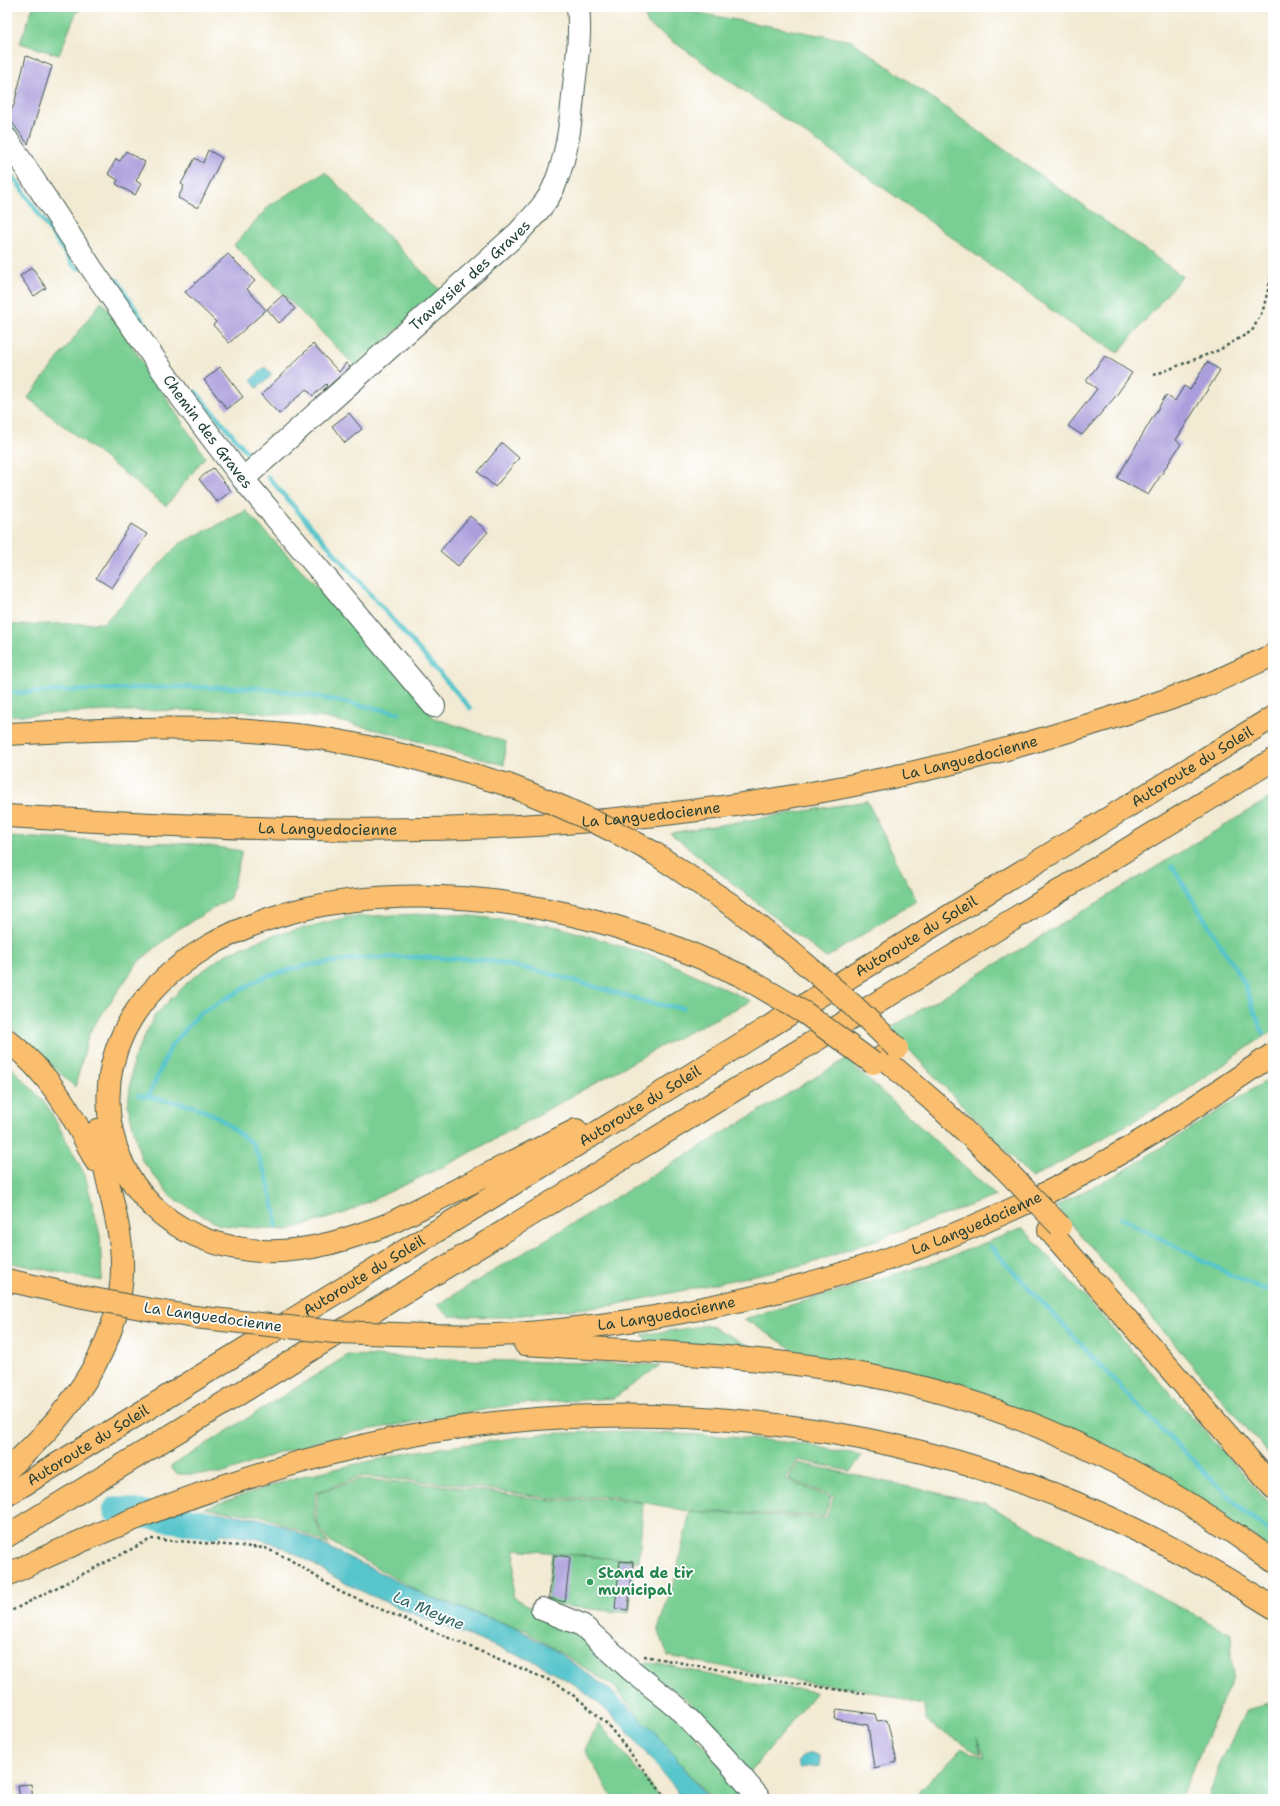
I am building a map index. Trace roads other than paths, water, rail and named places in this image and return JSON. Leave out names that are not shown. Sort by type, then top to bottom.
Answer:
[{"type":"highway","name":"La Languedocienne","points":[[7,816],[214,828],[337,830],[552,824],[668,813],[800,794],[925,770],[980,757],[1032,743],[1134,711],[1202,687],[1273,655]]},
{"type":"highway","name":"Autoroute du Soleil","points":[[7,1495],[1273,717]]},
{"type":"highway","points":[[7,734],[160,728],[213,729],[306,736],[398,754],[508,785],[550,801],[607,827],[654,853],[736,908],[788,949],[854,1006],[884,1056],[946,1125],[998,1169],[1054,1228],[1273,1470]]},
{"type":"highway","points":[[7,1536],[1273,760]]},
{"type":"highway","points":[[7,1470],[50,1428],[77,1395],[93,1369],[114,1320],[122,1270],[118,1223],[99,1137],[94,1104],[97,1074],[101,1055],[114,1024],[133,993],[148,977],[176,952],[218,928],[260,910],[324,895],[370,889],[415,887],[457,888],[494,891],[575,905],[623,918],[675,936],[825,1014],[884,1056],[986,1150],[998,1169]]},
{"type":"highway","points":[[711,1062],[389,1224],[359,1235],[309,1248],[284,1250],[249,1249],[214,1242],[179,1227],[154,1208],[132,1183],[116,1149],[108,1102],[110,1074],[119,1043],[124,1032],[139,1006],[168,975],[197,953],[234,932],[273,917],[319,906],[407,897],[475,899],[536,908],[570,914],[643,935],[747,973]]},
{"type":"highway","points":[[7,1040],[32,1060],[66,1104],[111,1192]]},
{"type":"highway","name":"La Languedocienne","points":[[7,1280],[78,1296],[194,1317],[335,1332],[426,1335],[494,1335],[552,1331],[629,1321],[701,1309],[776,1292],[846,1272],[981,1223],[1058,1187],[1204,1101],[1273,1054]]},
{"type":"highway","points":[[1054,1228],[1273,1487]]},
{"type":"highway","points":[[426,1335],[779,1362],[867,1375],[934,1391],[1023,1421],[1067,1439],[1114,1461],[1158,1485],[1209,1516],[1273,1561]]},
{"type":"highway","points":[[7,1575],[115,1528],[200,1494],[261,1473],[336,1452],[404,1437],[473,1426],[541,1418],[631,1415],[707,1418],[769,1423],[839,1434],[971,1466],[1042,1490],[1096,1511],[1166,1544],[1231,1581],[1273,1608]]},
{"type":"street","name":"Traversier des Graves","points":[[243,479],[519,232],[542,206],[555,185],[565,157],[578,51],[578,7]]},
{"type":"street","name":"Chemin des Graves","points":[[7,139],[92,269],[181,397],[243,479],[434,706]]},
{"type":"street","points":[[542,1609],[582,1625],[631,1670],[677,1707],[727,1760],[760,1799]]},
{"type":"water","points":[[265,367],[272,375],[257,388],[251,380]]},
{"type":"water","points":[[196,1509],[261,1519],[287,1527],[427,1596],[519,1629],[553,1649],[608,1688],[652,1729],[709,1799],[683,1799],[639,1744],[602,1706],[577,1686],[537,1663],[424,1618],[357,1589],[298,1555],[273,1543],[260,1539],[157,1525]]},
{"type":"water","points":[[812,1753],[820,1756],[819,1766],[801,1769],[798,1763],[800,1758]]},
{"type":"waterway","points":[[7,120],[16,134]]},
{"type":"waterway","points":[[7,167],[73,265],[79,269]]},
{"type":"waterway","points":[[117,280],[148,329]]},
{"type":"waterway","points":[[196,392],[251,457]]},
{"type":"waterway","points":[[268,477],[470,708]]},
{"type":"waterway","points":[[7,693],[173,687],[260,688],[308,695],[399,713]]},
{"type":"waterway","points":[[1172,866],[1244,983],[1263,1034]]},
{"type":"waterway","points":[[148,1097],[171,1046],[199,1014],[264,977],[303,966],[361,958],[417,957],[484,960],[544,972],[654,1004],[683,1008]]},
{"type":"waterway","points":[[138,1095],[193,1106],[218,1117],[253,1144],[267,1177],[276,1218],[276,1228]]},
{"type":"waterway","points":[[1121,1218],[1233,1276],[1273,1293]]},
{"type":"waterway","points":[[991,1247],[1126,1393],[1238,1506],[1273,1536]]},
{"type":"waterway","name":"La Meyne","points":[[117,1510],[211,1525]]},
{"type":"place","name":"Stand de tir municipal","points":[[590,1582]]}]
